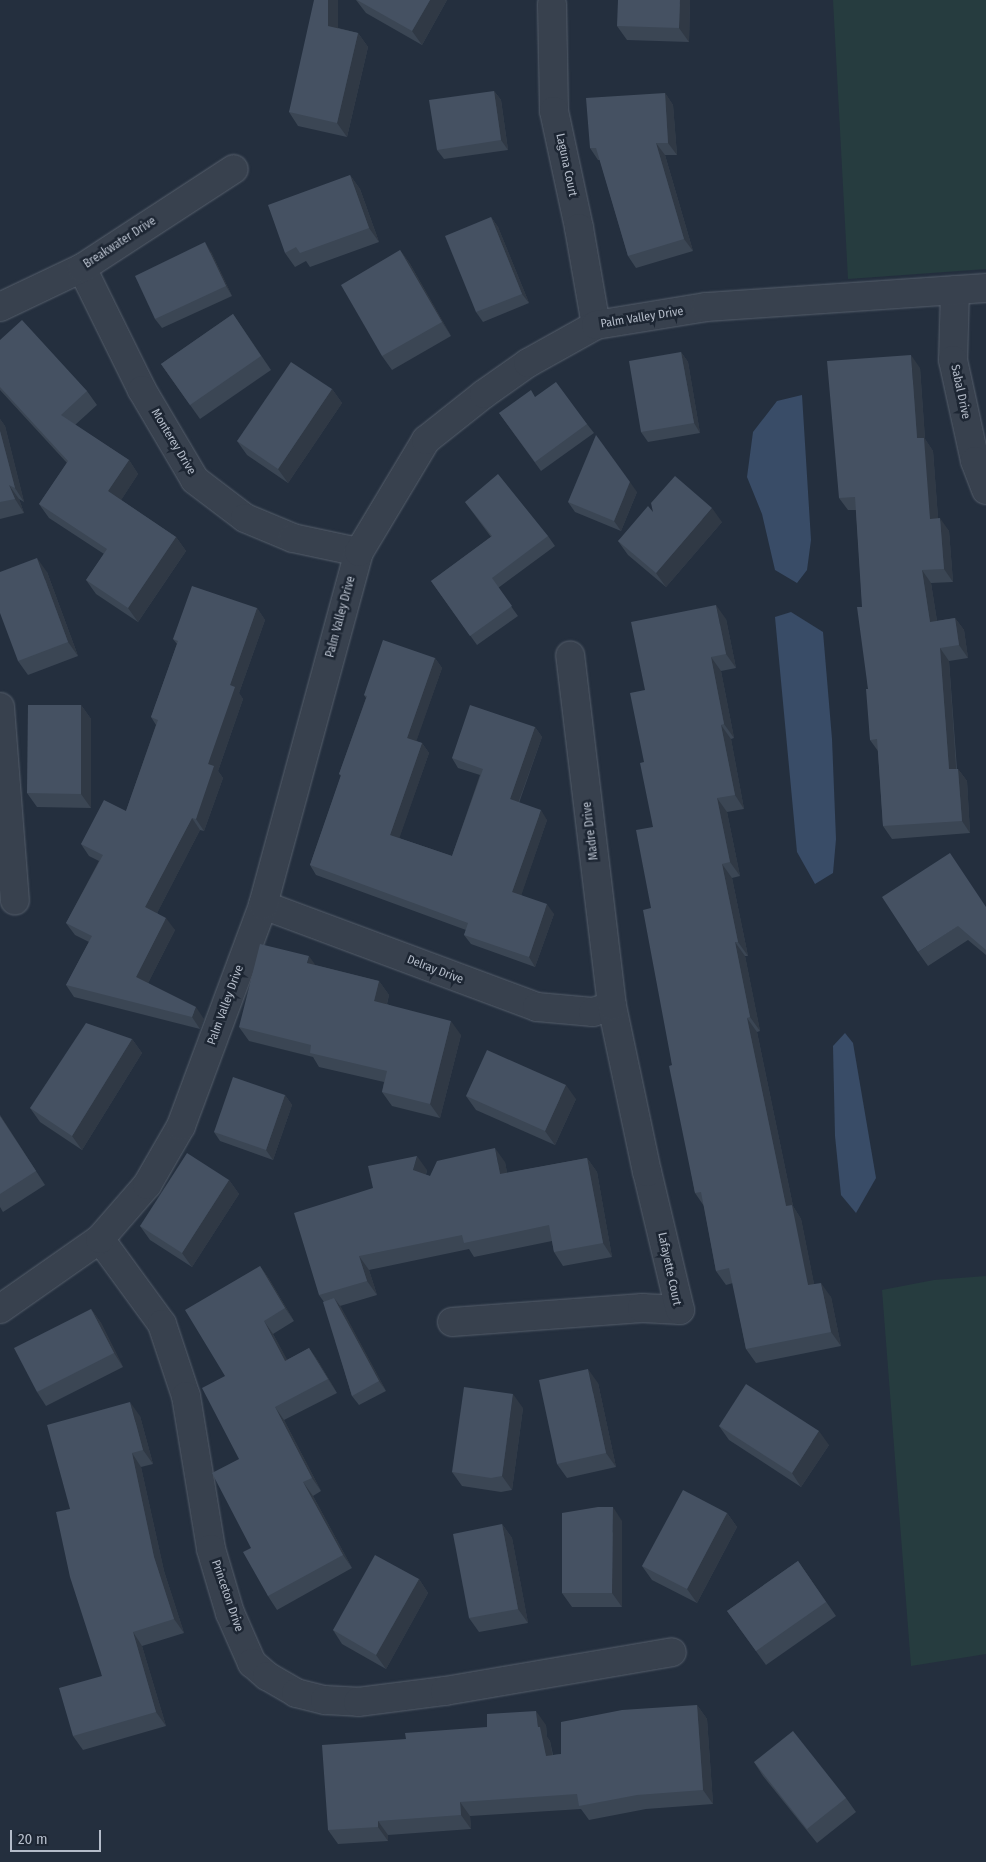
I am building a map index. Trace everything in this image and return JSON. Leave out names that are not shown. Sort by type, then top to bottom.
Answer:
[{"type":"street","name":"Laguna Court","points":[[552,4],[554,111],[579,228],[596,325]]},
{"type":"street","name":"Breakwater Drive","points":[[0,307],[82,268],[234,169]]},
{"type":"street","name":"Monterey Drive","points":[[82,268],[142,390],[195,480],[245,518],[293,538],[359,552]]},
{"type":"street","name":"Palm Valley Drive","points":[[0,1309],[100,1239],[147,1185],[181,1126],[263,905],[359,552],[426,440],[484,394],[528,363],[596,325],[706,307],[986,288]]},
{"type":"street","name":"Sabal Drive","points":[[955,290],[954,360],[975,461],[986,490]]},
{"type":"street","name":"Madre Drive","points":[[570,656],[612,1006]]},
{"type":"street","points":[[0,707],[15,900]]},
{"type":"street","name":"Delray Drive","points":[[263,905],[537,1007],[593,1012],[612,1006]]},
{"type":"street","name":"Lafayette Court","points":[[452,1322],[642,1308],[680,1310],[647,1172],[612,1006]]},
{"type":"street","name":"Princeton Drive","points":[[100,1239],[162,1324],[186,1396],[211,1549],[230,1613],[252,1663],[267,1676],[296,1693],[325,1700],[358,1702],[446,1691],[672,1652]]},
{"type":"green space","points":[[833,0],[986,0],[986,269],[848,279]]},
{"type":"green space","points":[[986,1276],[986,1654],[911,1666],[882,1290],[934,1280]]},
{"type":"water","points":[[802,395],[811,540],[807,570],[797,583],[775,570],[762,514],[747,477],[753,432],[777,401]]},
{"type":"water","points":[[791,612],[823,632],[832,739],[836,839],[833,873],[815,884],[797,852],[775,617]]},
{"type":"water","points":[[845,1033],[853,1043],[876,1178],[856,1213],[841,1195],[835,1136],[833,1046]]},
{"type":"building","points":[[314,0],[328,0],[328,26],[358,33],[337,123],[289,112]]},
{"type":"building","points":[[357,0],[430,0],[412,31]]},
{"type":"building","points":[[618,0],[680,0],[679,28],[617,26]]},
{"type":"building","points":[[494,91],[501,140],[437,150],[429,100]]},
{"type":"building","points":[[665,93],[668,143],[656,143],[684,239],[628,256],[596,148],[590,148],[586,98]]},
{"type":"building","points":[[350,175],[369,228],[300,253],[296,247],[285,253],[268,205]]},
{"type":"building","points":[[491,217],[522,294],[476,312],[445,236]]},
{"type":"building","points":[[205,242],[226,286],[155,319],[135,276]]},
{"type":"building","points":[[400,250],[442,322],[382,356],[341,285]]},
{"type":"building","points":[[233,314],[261,356],[190,405],[161,364]]},
{"type":"building","points":[[22,320],[87,391],[61,415],[129,460],[108,491],[176,537],[128,608],[86,580],[107,549],[39,504],[68,461],[0,387],[0,340]]},
{"type":"building","points":[[681,352],[694,423],[641,432],[629,361]]},
{"type":"building","points":[[911,355],[917,438],[924,438],[930,519],[940,518],[944,569],[922,570],[930,622],[955,618],[959,645],[940,648],[949,769],[958,769],[962,821],[883,826],[877,739],[870,740],[866,689],[868,689],[857,607],[862,607],[855,497],[839,498],[827,361]]},
{"type":"building","points":[[291,362],[332,389],[278,469],[237,441]]},
{"type":"building","points":[[556,382],[587,424],[535,462],[499,413],[531,390],[535,397]]},
{"type":"building","points":[[0,431],[15,488],[9,485],[15,499],[0,502]]},
{"type":"building","points":[[596,435],[630,482],[614,521],[568,502]]},
{"type":"building","points":[[498,474],[548,536],[492,578],[512,606],[470,636],[431,581],[492,536],[465,502]]},
{"type":"building","points":[[675,476],[712,508],[656,573],[618,541],[648,506],[653,512],[651,503]]},
{"type":"building","points":[[37,558],[68,642],[18,661],[0,613],[0,572]]},
{"type":"building","points":[[192,586],[257,608],[230,685],[235,687],[208,764],[214,766],[196,819],[192,818],[145,907],[166,918],[136,977],[196,1007],[192,1017],[66,985],[92,936],[66,923],[103,855],[81,844],[104,800],[126,811],[158,720],[151,717],[178,641],[173,639]]},
{"type":"building","points":[[716,605],[726,654],[711,657],[724,724],[721,725],[735,795],[717,798],[730,862],[722,864],[738,942],[735,942],[750,1017],[747,1018],[786,1206],[792,1205],[808,1285],[821,1283],[831,1332],[746,1349],[729,1268],[716,1271],[701,1192],[695,1193],[669,1066],[672,1065],[643,910],[651,908],[636,830],[653,827],[640,763],[644,762],[630,693],[645,690],[631,622]]},
{"type":"building","points":[[383,640],[435,658],[407,738],[422,743],[390,835],[452,856],[483,769],[452,758],[470,705],[535,727],[510,799],[541,810],[512,892],[547,904],[529,957],[464,935],[468,923],[310,865],[341,775],[339,774],[367,696],[364,695]]},
{"type":"building","points":[[28,705],[81,705],[81,794],[27,793]]},
{"type":"building","points":[[950,853],[986,907],[986,950],[958,926],[918,952],[882,897]]},
{"type":"building","points":[[260,944],[309,956],[307,963],[379,981],[374,1001],[451,1021],[430,1104],[382,1092],[387,1071],[310,1053],[311,1045],[239,1027]]},
{"type":"building","points":[[86,1023],[132,1039],[72,1136],[30,1108]]},
{"type":"building","points":[[487,1050],[566,1085],[545,1131],[466,1096]]},
{"type":"building","points":[[233,1077],[285,1095],[266,1150],[214,1132]]},
{"type":"building","points":[[0,1116],[36,1171],[0,1194]]},
{"type":"building","points":[[495,1148],[500,1174],[587,1158],[603,1243],[554,1252],[549,1225],[464,1243],[462,1235],[359,1256],[367,1281],[319,1295],[294,1213],[373,1188],[368,1166],[417,1156],[413,1170],[430,1176],[437,1161]]},
{"type":"building","points":[[187,1153],[229,1180],[182,1253],[140,1226]]},
{"type":"building","points":[[260,1266],[285,1308],[264,1321],[285,1361],[309,1348],[328,1379],[275,1407],[312,1478],[303,1482],[343,1555],[268,1596],[243,1552],[251,1548],[212,1473],[239,1459],[202,1388],[225,1376],[185,1310]]},
{"type":"building","points":[[334,1298],[379,1381],[352,1396],[323,1302]]},
{"type":"building","points":[[91,1309],[114,1353],[37,1392],[14,1348]]},
{"type":"building","points":[[588,1369],[606,1453],[557,1464],[539,1380]]},
{"type":"building","points":[[746,1384],[819,1431],[792,1473],[719,1426]]},
{"type":"building","points":[[464,1387],[513,1394],[502,1476],[491,1478],[452,1472]]},
{"type":"building","points":[[130,1402],[143,1450],[132,1453],[154,1557],[174,1619],[133,1632],[156,1712],[73,1736],[59,1688],[102,1676],[70,1577],[56,1512],[70,1509],[47,1425]]},
{"type":"building","points":[[683,1490],[727,1513],[687,1589],[642,1566]]},
{"type":"building","points":[[598,1507],[613,1507],[612,1593],[562,1593],[562,1513]]},
{"type":"building","points":[[502,1524],[518,1609],[469,1618],[453,1534]]},
{"type":"building","points":[[375,1555],[419,1579],[376,1655],[333,1630]]},
{"type":"building","points":[[798,1561],[826,1602],[756,1651],[727,1611]]},
{"type":"building","points":[[697,1705],[703,1790],[637,1795],[579,1806],[577,1794],[460,1802],[461,1815],[378,1821],[378,1827],[328,1830],[322,1745],[406,1739],[405,1733],[487,1727],[487,1714],[536,1711],[538,1727],[540,1727],[546,1756],[561,1754],[561,1722],[622,1710]]},
{"type":"building","points":[[793,1731],[846,1798],[807,1829],[754,1762]]}]
